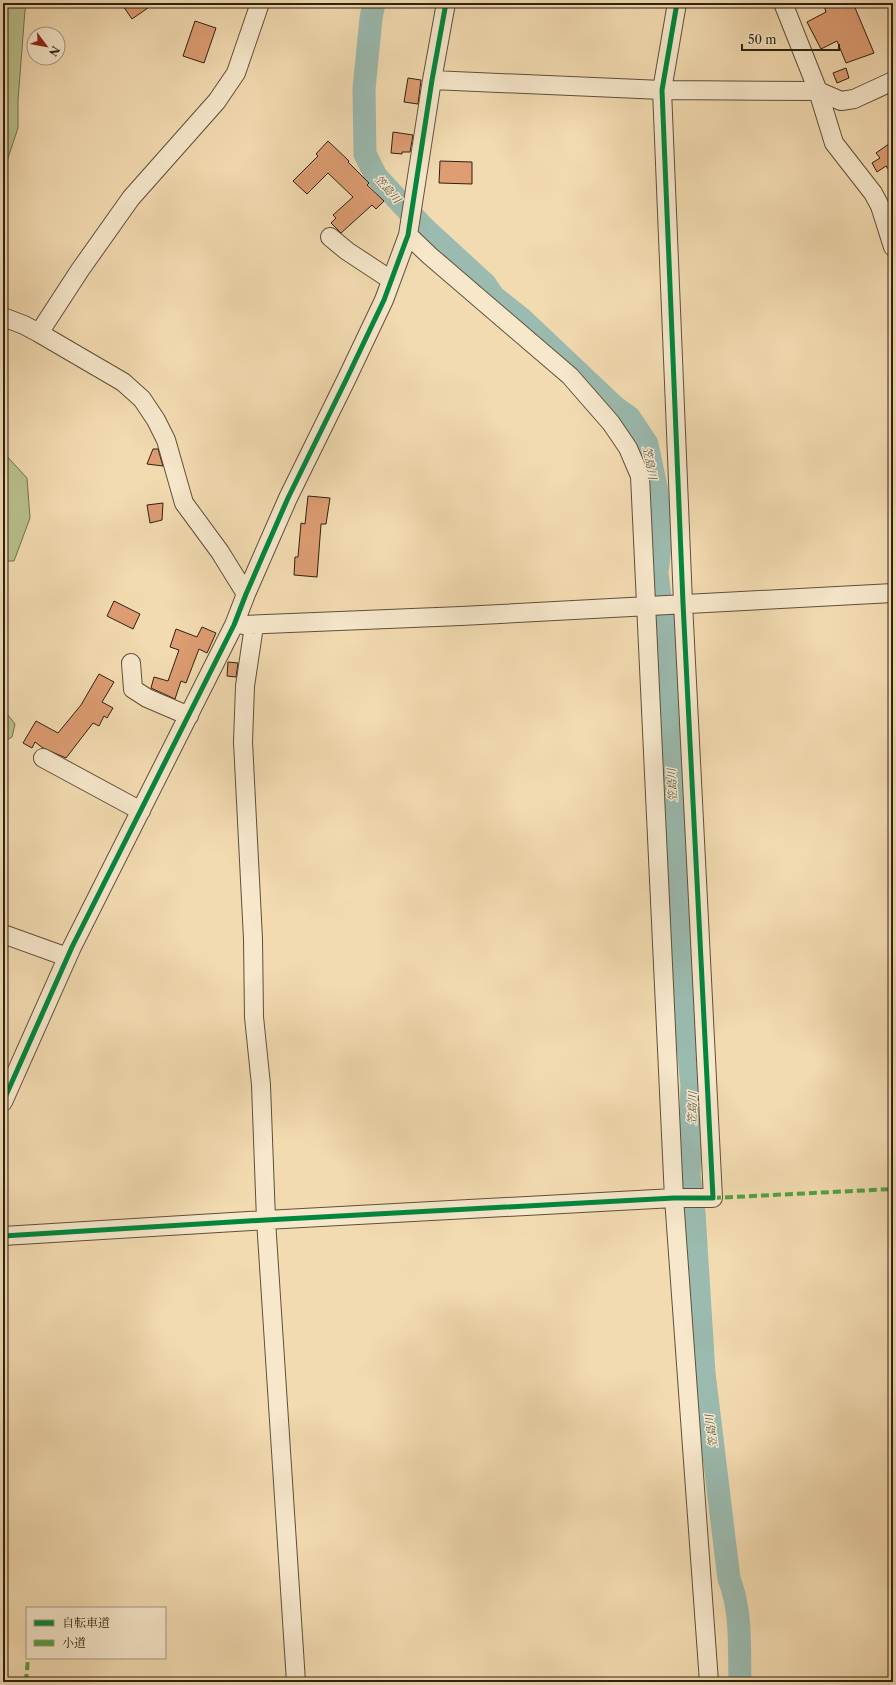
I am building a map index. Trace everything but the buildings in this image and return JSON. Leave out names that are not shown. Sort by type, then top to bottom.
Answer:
[{"type":"street","points":[[39,332],[80,270],[131,198],[217,101],[236,73],[260,3]]},
{"type":"street","points":[[3,1102],[67,957],[234,625],[288,498],[370,332],[391,280],[408,235],[432,80],[446,3]]},
{"type":"street","points":[[3,1236],[674,1198],[712,1198],[682,603],[662,90],[677,3]]},
{"type":"street","points":[[783,3],[818,91],[834,143],[873,193],[880,206],[893,247]]},
{"type":"street","points":[[432,80],[662,90],[818,91],[841,101],[854,99],[893,81]]},
{"type":"street","points":[[408,235],[430,256],[570,376],[611,422],[628,448],[640,476],[674,1198],[709,1682]]},
{"type":"street","points":[[330,238],[391,280]]},
{"type":"street","points":[[3,317],[39,332],[123,382],[142,399],[156,420],[166,440],[184,503],[220,552],[246,594]]},
{"type":"street","points":[[234,625],[254,626],[646,607],[682,603],[893,593]]},
{"type":"street","points":[[254,626],[245,686],[243,742],[253,939],[254,1017],[261,1085],[266,1220],[296,1682]]},
{"type":"street","points":[[131,663],[133,689],[147,698],[189,716]]},
{"type":"street","points":[[43,758],[141,811]]},
{"type":"street","points":[[3,934],[67,957]]},
{"type":"green space","points":[[3,3],[28,3],[25,10],[18,100],[18,128],[3,173]]},
{"type":"green space","points":[[3,452],[27,478],[30,518],[14,561],[3,561]]},
{"type":"green space","points":[[3,709],[15,724],[12,737],[3,742]]},
{"type":"waterway","name":"笠島川","points":[[374,3],[371,18],[364,89],[365,154],[376,176],[423,227],[485,284],[493,296],[522,319],[615,407],[629,417],[647,444],[656,487],[662,529],[657,573],[671,689],[670,737],[674,838],[679,867],[677,891],[681,977],[692,1085],[689,1175],[694,1213],[704,1373],[729,1579],[738,1617],[740,1682]]},
{"type":"marked path","points":[[713,1198],[893,1189]]},
{"type":"marked path","points":[[26,1682],[28,1659]]},
{"type":"cycle path","points":[[3,1102],[72,947],[234,625],[288,498],[384,300],[408,235],[432,80],[446,3]]},
{"type":"cycle path","points":[[3,1236],[674,1198],[713,1198],[683,603],[662,90],[677,3]]}]
